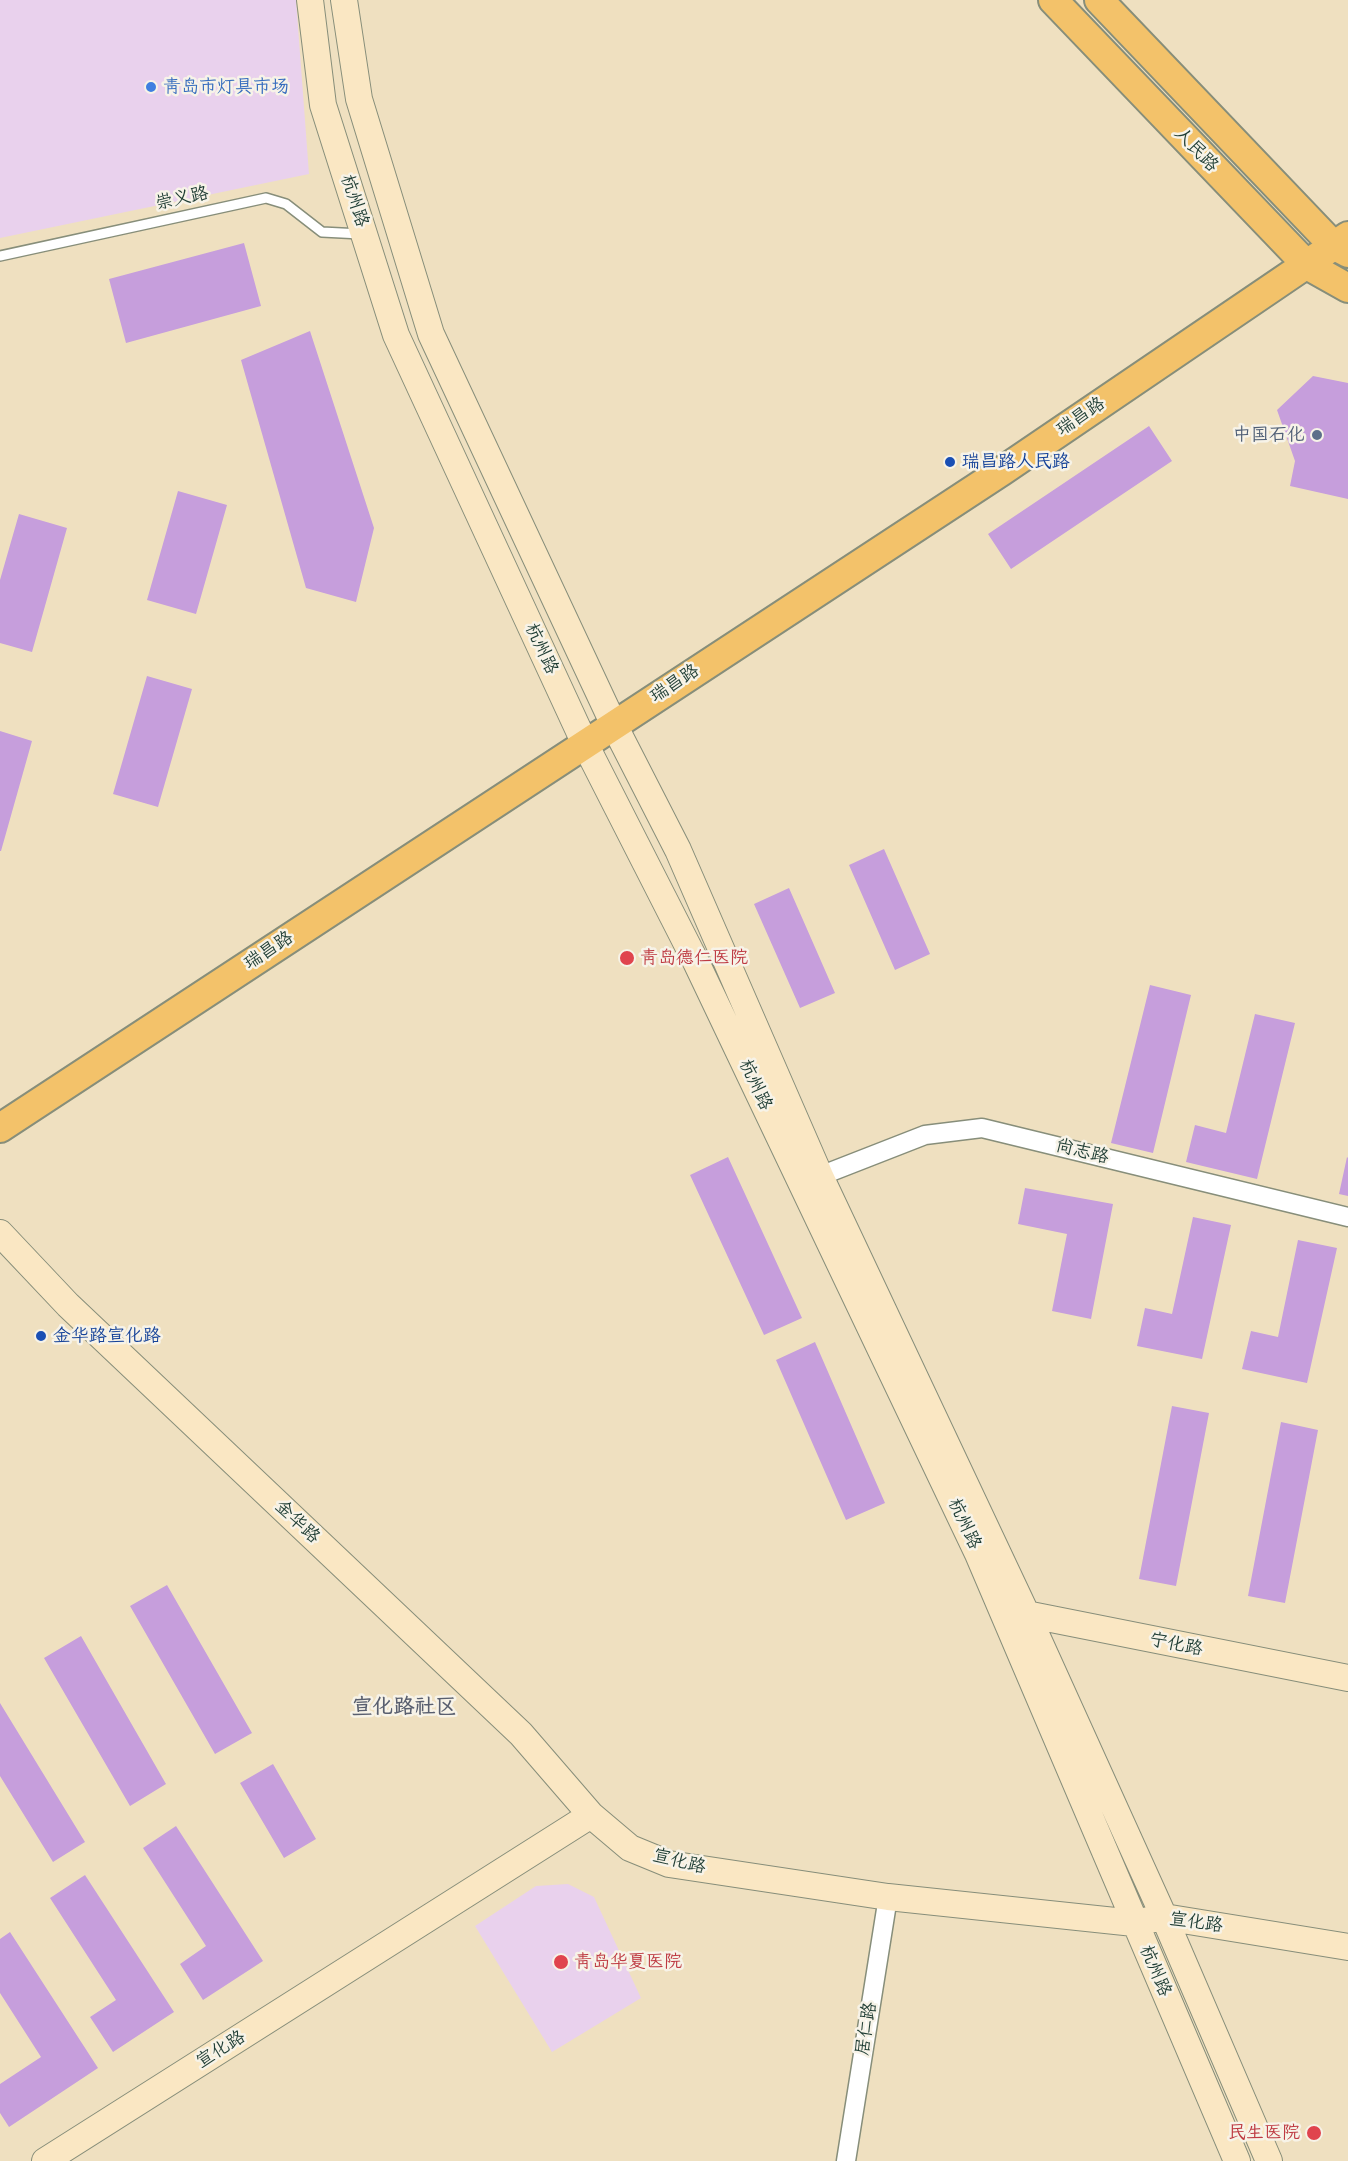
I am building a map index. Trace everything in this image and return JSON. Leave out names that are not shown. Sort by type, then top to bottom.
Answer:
[{"type":"main road","name":"杭州路","points":[[310,0],[323,105],[396,335],[585,744],[696,962],[978,1554],[1016,1615],[1134,1923],[1237,2161]]},
{"type":"main road","name":"杭州路","points":[[344,0],[359,99],[431,334],[614,725],[678,850],[820,1176],[1016,1615],[1164,1917],[1269,2161]]},
{"type":"main road","name":"人民路","points":[[1053,0],[1307,265],[1348,288]]},
{"type":"main road","name":"人民路","points":[[1099,0],[1343,245]]},
{"type":"main road","name":"瑞昌路","points":[[0,1128],[1002,471],[1307,265],[1343,245]]},
{"type":"main road","name":"金华路","points":[[0,1233],[68,1305],[521,1734],[591,1815]]},
{"type":"main road","name":"宁化路","points":[[1016,1615],[1348,1678]]},
{"type":"main road","name":"宣化路","points":[[45,2161],[591,1815],[630,1848],[669,1864],[888,1897],[1134,1923],[1164,1917],[1348,1947]]},
{"type":"street","name":"尚志路","points":[[820,1176],[925,1135],[982,1128],[1348,1216]]},
{"type":"street","name":"居仁路","points":[[846,2161],[888,1897]]},
{"type":"lane","name":"崇义路","points":[[0,256],[266,198],[286,204],[322,232],[364,234]]},
{"type":"shaded area","name":"青岛市灯具市场","points":[[0,0],[296,0],[309,174],[0,238]]},
{"type":"shaded area","name":"青岛华夏医院","points":[[568,1884],[594,1897],[641,1998],[552,2052],[475,1926],[536,1886]]},
{"type":"building","points":[[244,243],[261,306],[126,343],[109,279]]},
{"type":"building","points":[[310,331],[374,528],[356,602],[306,588],[241,360]]},
{"type":"building","name":"中国石化","points":[[1313,376],[1348,383],[1348,499],[1290,486],[1295,461],[1277,410]]},
{"type":"building","points":[[1149,426],[1172,461],[1011,569],[988,534]]},
{"type":"building","points":[[178,491],[227,505],[196,614],[147,600]]},
{"type":"building","points":[[19,514],[67,528],[32,652],[0,643],[0,580]]},
{"type":"building","points":[[147,676],[192,689],[158,807],[113,794]]},
{"type":"building","points":[[0,731],[32,741],[1,851],[0,851]]},
{"type":"building","points":[[884,849],[930,954],[895,970],[849,865]]},
{"type":"building","points":[[789,888],[835,993],[800,1008],[754,904]]},
{"type":"building","points":[[1150,985],[1191,995],[1153,1153],[1111,1143]]},
{"type":"building","points":[[1255,1014],[1295,1023],[1257,1179],[1186,1162],[1195,1125],[1226,1133]]},
{"type":"building","points":[[728,1157],[802,1318],[764,1335],[690,1175]]},
{"type":"building","points":[[1348,1158],[1348,1196],[1339,1194]]},
{"type":"building","points":[[1025,1188],[1113,1204],[1091,1319],[1052,1311],[1067,1234],[1018,1224]]},
{"type":"building","points":[[1193,1217],[1231,1225],[1202,1359],[1137,1346],[1145,1308],[1172,1314]]},
{"type":"building","points":[[1298,1240],[1337,1248],[1307,1383],[1242,1369],[1251,1331],[1278,1337]]},
{"type":"building","points":[[815,1342],[885,1503],[846,1520],[776,1360]]},
{"type":"building","points":[[1172,1406],[1209,1413],[1176,1586],[1139,1579]]},
{"type":"building","points":[[1281,1422],[1318,1430],[1285,1603],[1248,1596]]},
{"type":"building","points":[[167,1585],[252,1733],[215,1754],[130,1606]]},
{"type":"building","points":[[81,1636],[166,1784],[130,1806],[44,1658]]},
{"type":"building","points":[[0,1703],[85,1842],[53,1862],[0,1776]]},
{"type":"building","points":[[273,1764],[316,1839],[284,1858],[240,1783]]},
{"type":"building","points":[[176,1826],[263,1961],[203,2000],[180,1964],[206,1946],[143,1848]]},
{"type":"building","points":[[85,1875],[174,2012],[113,2052],[90,2017],[116,2000],[50,1898]]},
{"type":"building","points":[[10,1932],[98,2068],[9,2127],[0,2113],[0,2084],[41,2057],[0,1993],[0,1939]]},
{"type":"place","name":"青岛市灯具市场","points":[[151,87]]},
{"type":"place","name":"中国石化","points":[[1317,435]]},
{"type":"place","name":"瑞昌路人民路","points":[[950,462]]},
{"type":"place","name":"青岛德仁医院","points":[[627,958]]},
{"type":"place","name":"金华路宣化路","points":[[41,1336]]},
{"type":"place","name":"青岛华夏医院","points":[[561,1962]]},
{"type":"place","name":"民生医院","points":[[1314,2133]]},
{"type":"district","name":"宣化路社区","points":[[404,1708]]}]
